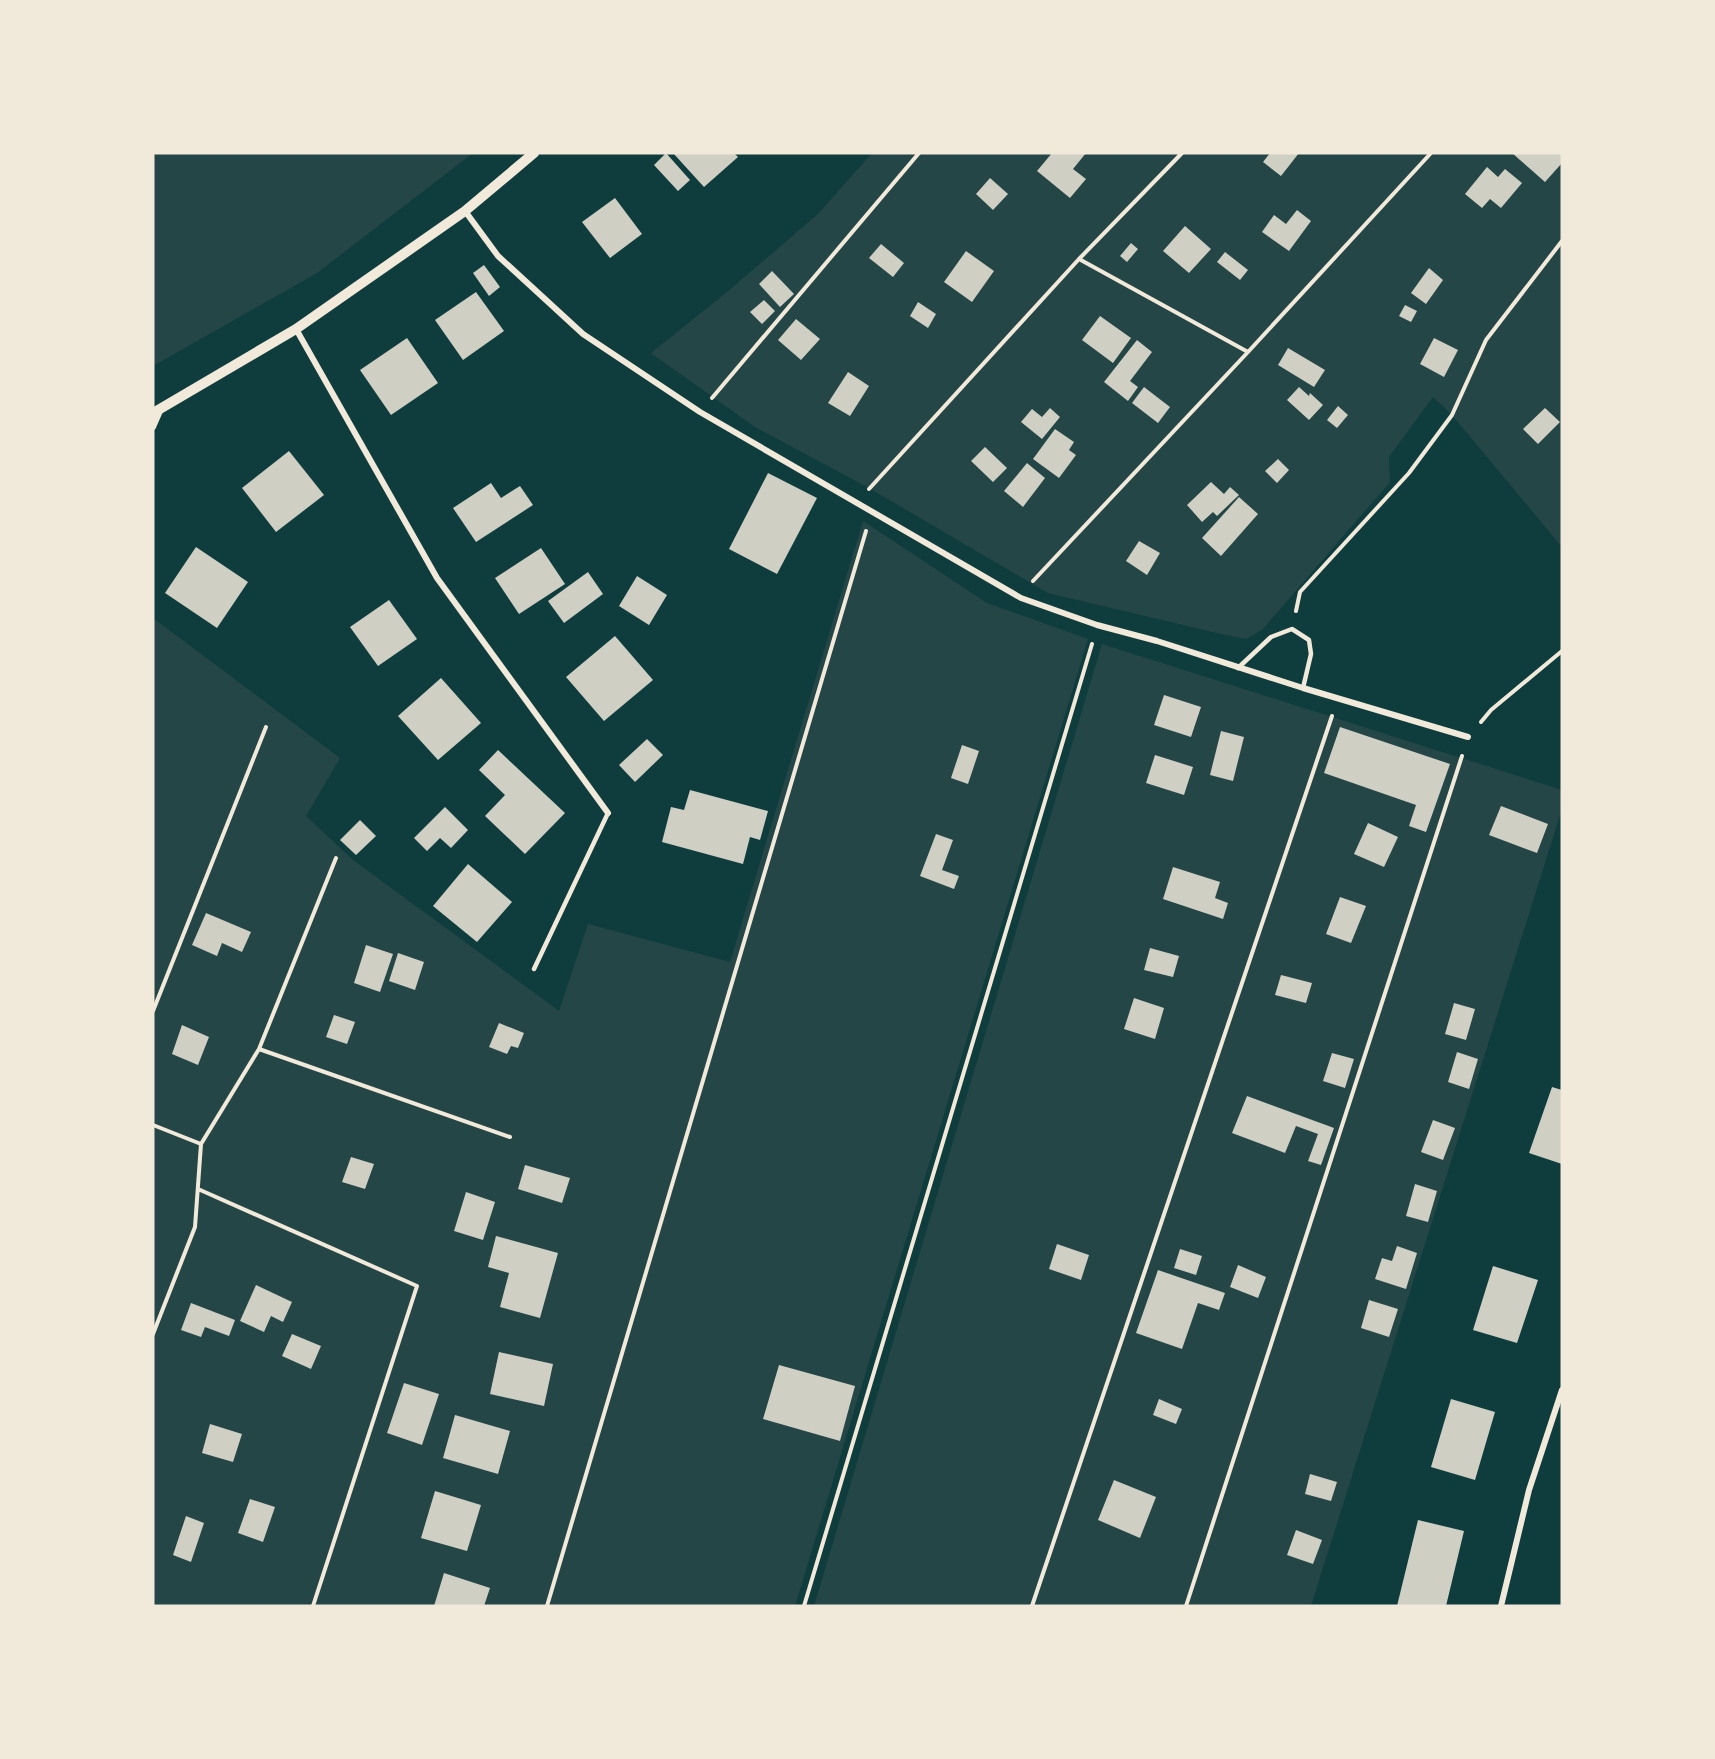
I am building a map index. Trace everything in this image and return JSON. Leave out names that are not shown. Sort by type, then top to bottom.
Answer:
[{"type":"street","points":[[153,427],[157,411],[296,329],[465,212],[534,153]]},
{"type":"street","points":[[465,212],[498,256],[583,334],[700,412],[1021,598],[1097,626],[1157,641],[1238,668],[1468,737]]},
{"type":"street","points":[[296,329],[437,578],[608,813]]},
{"type":"street","points":[[1501,1606],[1529,1490],[1562,1390]]},
{"type":"lane","points":[[1238,668],[1271,637],[1292,629],[1309,640],[1311,654],[1303,688]]},
{"type":"lane","points":[[534,969],[608,813]]},
{"type":"path","points":[[712,397],[919,153]]},
{"type":"path","points":[[547,1606],[872,512],[869,488],[1079,260],[1182,153]]},
{"type":"path","points":[[1031,583],[1431,153]]},
{"type":"path","points":[[1292,629],[1300,592],[1409,473],[1452,415],[1486,340],[1562,240]]},
{"type":"path","points":[[1079,260],[1248,352]]},
{"type":"path","points":[[804,1606],[1097,626]]},
{"type":"path","points":[[1186,1606],[1468,737],[1491,710],[1562,651]]},
{"type":"path","points":[[1032,1606],[1338,698]]},
{"type":"path","points":[[153,1011],[266,727]]},
{"type":"path","points":[[153,1334],[195,1227],[201,1144],[259,1049],[336,858]]},
{"type":"path","points":[[259,1049],[510,1137]]},
{"type":"path","points":[[153,1125],[201,1144]]},
{"type":"path","points":[[198,1190],[417,1286],[313,1606]]},
{"type":"shaded area","points":[[153,153],[473,153],[317,273],[153,366]]},
{"type":"shaded area","points":[[872,153],[1562,153],[1562,547],[1452,415],[1433,397],[1389,457],[1390,482],[1262,630],[1246,639],[1221,634],[1048,593],[869,488],[755,427],[651,353],[818,214]]},
{"type":"shaded area","points":[[863,521],[987,603],[1088,639],[795,1606],[153,1606],[153,618],[340,758],[306,816],[353,860],[559,1011],[588,924],[730,962]]},
{"type":"shaded area","points":[[1102,644],[1562,790],[1562,809],[1311,1606],[814,1606]]},
{"type":"building","points":[[666,153],[690,180],[678,191],[654,165]]},
{"type":"building","points":[[673,153],[734,153],[738,157],[704,187]]},
{"type":"building","points":[[1052,153],[1086,153],[1073,169],[1086,179],[1070,198],[1037,171]]},
{"type":"building","points":[[1270,153],[1299,153],[1281,176],[1263,162]]},
{"type":"building","points":[[1512,153],[1562,153],[1562,163],[1545,182]]},
{"type":"building","points":[[1487,167],[1498,177],[1505,169],[1522,183],[1501,208],[1490,199],[1482,208],[1465,194]]},
{"type":"building","points":[[990,178],[1008,194],[993,210],[976,194]]},
{"type":"building","points":[[615,198],[642,234],[610,258],[582,222]]},
{"type":"building","points":[[1297,210],[1311,221],[1289,251],[1262,232],[1274,215],[1286,224]]},
{"type":"building","points":[[1185,226],[1211,249],[1189,273],[1163,251]]},
{"type":"building","points":[[1131,243],[1138,249],[1127,262],[1120,256]]},
{"type":"building","points":[[881,244],[904,263],[893,277],[869,258]]},
{"type":"building","points":[[966,251],[994,271],[972,302],[944,282]]},
{"type":"building","points":[[1225,252],[1248,270],[1240,280],[1217,262]]},
{"type":"building","points":[[484,265],[500,287],[489,296],[473,273]]},
{"type":"building","points":[[1429,268],[1443,280],[1426,304],[1411,293]]},
{"type":"building","points":[[772,271],[794,294],[780,307],[759,284]]},
{"type":"building","points":[[476,292],[504,331],[463,360],[435,320]]},
{"type":"building","points":[[764,300],[775,311],[762,324],[750,312]]},
{"type":"building","points":[[918,302],[936,314],[928,328],[910,316]]},
{"type":"building","points":[[1405,305],[1417,311],[1411,322],[1399,316]]},
{"type":"building","points":[[1100,316],[1131,338],[1113,363],[1082,340]]},
{"type":"building","points":[[796,319],[820,339],[801,360],[778,340]]},
{"type":"building","points":[[407,338],[438,383],[391,415],[360,370]]},
{"type":"building","points":[[1434,338],[1458,350],[1444,377],[1420,364]]},
{"type":"building","points":[[1137,340],[1152,352],[1130,381],[1138,387],[1128,401],[1104,382]]},
{"type":"building","points":[[1288,348],[1325,370],[1314,387],[1278,365]]},
{"type":"building","points":[[848,372],[869,386],[850,416],[828,403]]},
{"type":"building","points":[[1144,387],[1170,407],[1158,423],[1132,403]]},
{"type":"building","points":[[1299,387],[1323,405],[1309,420],[1287,400]]},
{"type":"building","points":[[1338,406],[1348,415],[1337,428],[1327,420]]},
{"type":"building","points":[[1050,408],[1060,417],[1042,439],[1021,422],[1032,409],[1042,417]]},
{"type":"building","points":[[1545,408],[1560,422],[1538,444],[1523,429]]},
{"type":"building","points":[[1055,429],[1074,442],[1069,450],[1076,455],[1059,478],[1033,459]]},
{"type":"building","points":[[985,447],[1007,468],[993,482],[971,461]]},
{"type":"building","points":[[289,451],[324,495],[276,532],[242,488]]},
{"type":"building","points":[[1278,459],[1289,470],[1277,483],[1265,471]]},
{"type":"building","points":[[1027,463],[1045,478],[1023,507],[1004,491]]},
{"type":"building","points":[[768,473],[817,498],[777,574],[729,549]]},
{"type":"building","points":[[1211,482],[1224,494],[1230,487],[1239,495],[1217,516],[1213,512],[1202,522],[1187,505]]},
{"type":"building","points":[[491,483],[501,498],[520,486],[533,505],[476,542],[453,508]]},
{"type":"building","points":[[1239,497],[1258,514],[1221,556],[1202,538]]},
{"type":"building","points":[[1139,541],[1160,553],[1147,575],[1126,561]]},
{"type":"building","points":[[196,547],[248,582],[217,628],[165,593]]},
{"type":"building","points":[[541,548],[565,584],[519,614],[495,578]]},
{"type":"building","points":[[588,572],[603,594],[564,623],[548,601]]},
{"type":"building","points":[[637,576],[667,595],[649,625],[619,606]]},
{"type":"building","points":[[389,600],[417,639],[378,666],[350,627]]},
{"type":"building","points":[[615,636],[653,680],[604,721],[566,677]]},
{"type":"building","points":[[441,678],[481,723],[438,760],[398,716]]},
{"type":"building","points":[[1164,695],[1201,707],[1191,737],[1154,725]]},
{"type":"building","points":[[1340,727],[1450,764],[1426,832],[1409,826],[1416,805],[1324,773]]},
{"type":"building","points":[[1221,731],[1244,737],[1233,781],[1210,775]]},
{"type":"building","points":[[647,739],[663,755],[635,782],[619,765]]},
{"type":"building","points":[[962,745],[979,751],[968,784],[951,778]]},
{"type":"building","points":[[498,750],[565,813],[525,854],[485,816],[505,795],[479,770]]},
{"type":"building","points":[[1155,755],[1193,767],[1184,795],[1146,783]]},
{"type":"building","points":[[690,790],[768,811],[760,840],[750,837],[743,864],[662,842],[671,807],[684,810]]},
{"type":"building","points":[[1501,806],[1548,824],[1537,853],[1489,835]]},
{"type":"building","points":[[445,807],[468,830],[451,848],[440,838],[427,851],[414,838]]},
{"type":"building","points":[[360,820],[376,836],[356,855],[340,840]]},
{"type":"building","points":[[1368,823],[1398,837],[1384,867],[1354,854]]},
{"type":"building","points":[[936,834],[953,840],[942,870],[959,876],[954,889],[920,876]]},
{"type":"building","points":[[468,864],[512,902],[477,942],[433,906]]},
{"type":"building","points":[[1173,867],[1220,882],[1215,898],[1228,903],[1223,919],[1163,899]]},
{"type":"building","points":[[1340,897],[1366,906],[1351,943],[1326,934]]},
{"type":"building","points":[[206,913],[251,932],[242,952],[222,943],[217,956],[192,945]]},
{"type":"building","points":[[366,945],[393,954],[380,992],[354,983]]},
{"type":"building","points":[[1150,948],[1179,956],[1173,977],[1144,970]]},
{"type":"building","points":[[398,953],[424,962],[415,990],[389,981]]},
{"type":"building","points":[[1281,975],[1312,983],[1306,1003],[1275,995]]},
{"type":"building","points":[[1134,998],[1164,1008],[1155,1039],[1124,1029]]},
{"type":"building","points":[[1454,1003],[1475,1009],[1466,1040],[1445,1034]]},
{"type":"building","points":[[334,1015],[355,1022],[347,1044],[326,1037]]},
{"type":"building","points":[[499,1023],[524,1033],[518,1048],[511,1046],[507,1054],[489,1047]]},
{"type":"building","points":[[182,1025],[209,1037],[198,1065],[172,1054]]},
{"type":"building","points":[[1457,1052],[1478,1059],[1469,1089],[1448,1082]]},
{"type":"building","points":[[1332,1053],[1354,1059],[1345,1088],[1323,1081]]},
{"type":"building","points":[[1552,1087],[1562,1090],[1562,1164],[1529,1153]]},
{"type":"building","points":[[1247,1096],[1334,1128],[1321,1165],[1308,1161],[1318,1134],[1296,1126],[1285,1153],[1232,1133]]},
{"type":"building","points":[[1433,1120],[1455,1128],[1443,1160],[1421,1152]]},
{"type":"building","points":[[351,1157],[374,1164],[365,1189],[342,1182]]},
{"type":"building","points":[[525,1165],[570,1178],[562,1203],[518,1189]]},
{"type":"building","points":[[1415,1184],[1437,1191],[1428,1222],[1406,1216]]},
{"type":"building","points":[[466,1192],[495,1202],[483,1240],[454,1231]]},
{"type":"building","points":[[496,1236],[558,1253],[540,1318],[500,1307],[509,1273],[488,1267]]},
{"type":"building","points":[[1057,1244],[1089,1255],[1081,1280],[1049,1269]]},
{"type":"building","points":[[1397,1246],[1417,1253],[1406,1289],[1375,1279],[1382,1258],[1392,1261]]},
{"type":"building","points":[[1180,1249],[1202,1256],[1196,1275],[1174,1268]]},
{"type":"building","points":[[1238,1265],[1266,1277],[1258,1298],[1230,1287]]},
{"type":"building","points":[[1493,1266],[1538,1280],[1517,1343],[1473,1330]]},
{"type":"building","points":[[1158,1270],[1225,1293],[1219,1310],[1198,1303],[1182,1349],[1136,1333]]},
{"type":"building","points":[[256,1285],[292,1302],[283,1322],[271,1316],[264,1332],[240,1321]]},
{"type":"building","points":[[1369,1300],[1398,1309],[1389,1337],[1361,1328]]},
{"type":"building","points":[[191,1303],[235,1320],[229,1336],[205,1327],[201,1337],[181,1330]]},
{"type":"building","points":[[292,1334],[321,1346],[311,1369],[282,1356]]},
{"type":"building","points":[[499,1352],[553,1364],[544,1406],[490,1394]]},
{"type":"building","points":[[779,1365],[855,1386],[840,1441],[763,1419]]},
{"type":"building","points":[[404,1383],[439,1394],[422,1445],[387,1433]]},
{"type":"building","points":[[1159,1399],[1182,1409],[1176,1424],[1153,1415]]},
{"type":"building","points":[[1451,1399],[1495,1412],[1475,1480],[1431,1467]]},
{"type":"building","points":[[455,1415],[510,1431],[498,1474],[443,1458]]},
{"type":"building","points":[[210,1424],[242,1434],[233,1462],[202,1453]]},
{"type":"building","points":[[1310,1474],[1337,1482],[1331,1501],[1305,1494]]},
{"type":"building","points":[[1114,1480],[1156,1497],[1140,1538],[1098,1520]]},
{"type":"building","points":[[435,1491],[481,1505],[467,1551],[421,1538]]},
{"type":"building","points":[[250,1499],[275,1507],[263,1542],[238,1533]]},
{"type":"building","points":[[186,1516],[204,1523],[191,1562],[173,1555]]},
{"type":"building","points":[[1418,1520],[1464,1531],[1446,1606],[1397,1606]]},
{"type":"building","points":[[1296,1530],[1322,1540],[1313,1564],[1287,1555]]},
{"type":"building","points":[[444,1573],[490,1588],[484,1606],[434,1606]]}]
